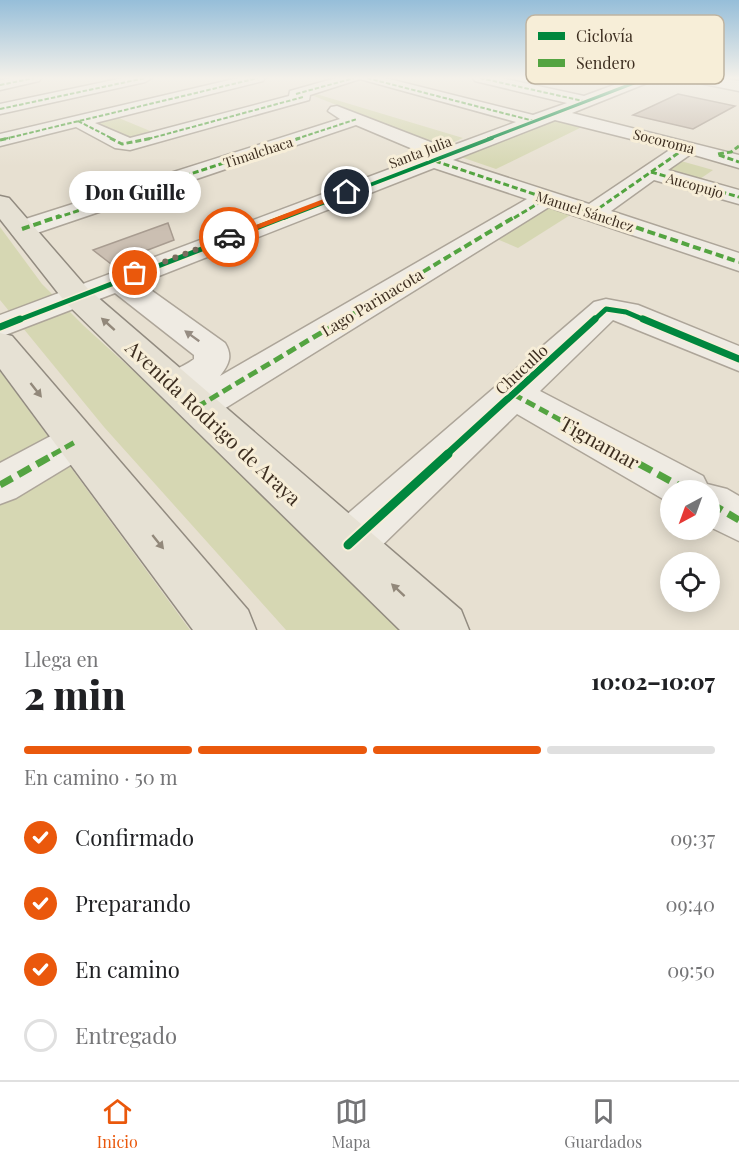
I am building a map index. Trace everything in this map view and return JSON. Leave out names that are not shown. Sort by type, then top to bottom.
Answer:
[{"type":"main road","name":"Avenida Rodrigo de Araya","points":[[0,203],[77,296],[441,630]]},
{"type":"main road","points":[[0,344],[228,630]]},
{"type":"street","points":[[0,140],[135,107]]},
{"type":"street","points":[[78,121],[122,144],[130,144],[256,107]]},
{"type":"street","name":"Manuel Sánchez","points":[[329,107],[438,158],[547,198],[739,262]]},
{"type":"street","points":[[497,107],[544,118]]},
{"type":"street","name":"Santa Julia","points":[[0,327],[117,280],[572,107]]},
{"type":"street","name":"Socoroma","points":[[544,118],[687,147],[718,154],[739,162]]},
{"type":"street","name":"Timalchaca","points":[[22,229],[357,119]]},
{"type":"street","points":[[718,154],[731,152],[739,146]]},
{"type":"street","points":[[592,213],[687,147]]},
{"type":"street","name":"Aucopujo","points":[[651,172],[739,197]]},
{"type":"street","name":"Lago Parinacota","points":[[186,396],[547,198]]},
{"type":"street","points":[[117,280],[212,351],[211,363],[186,396]]},
{"type":"street","name":"Chucullo","points":[[348,545],[603,312],[612,308],[626,312],[739,359]]},
{"type":"street","name":"Tignamar","points":[[513,394],[669,480]]},
{"type":"street","points":[[0,485],[76,441]]},
{"type":"street","points":[[720,509],[739,520]]},
{"type":"green space","points":[[342,107],[361,107],[463,138],[443,147]]},
{"type":"green space","points":[[114,116],[155,133],[131,140],[92,121]]},
{"type":"green space","points":[[552,118],[584,126],[496,169],[461,157]]},
{"type":"green space","points":[[681,161],[713,170],[697,181],[665,173]]},
{"type":"green space","points":[[550,203],[575,212],[518,248],[492,237]]},
{"type":"green space","points":[[0,227],[42,284],[84,326],[184,417],[407,630],[286,630],[104,427],[0,300]]},
{"type":"green space","points":[[0,371],[190,630],[0,630]]},
{"type":"building","points":[[649,107],[732,107],[693,129],[633,115]]},
{"type":"building","points":[[168,223],[174,240],[111,264],[93,250]]},
{"type":"marked path","points":[[0,109],[7,107]]},
{"type":"marked path","points":[[0,140],[136,107]]},
{"type":"marked path","points":[[78,121],[122,144],[130,144],[265,107]]},
{"type":"marked path","points":[[481,107],[534,121]]},
{"type":"marked path","points":[[22,229],[357,119]]},
{"type":"marked path","points":[[718,154],[731,152],[739,146]]},
{"type":"marked path","points":[[592,213],[687,147]]},
{"type":"marked path","points":[[719,155],[739,162]]},
{"type":"marked path","points":[[435,161],[739,262]]},
{"type":"marked path","points":[[651,172],[739,197]]},
{"type":"marked path","points":[[197,407],[547,198]]},
{"type":"marked path","points":[[513,394],[669,480]]},
{"type":"marked path","points":[[0,485],[77,441]]},
{"type":"marked path","points":[[720,509],[739,520]]},
{"type":"cycle path","points":[[0,327],[571,107]]},
{"type":"cycle path","points":[[348,545],[606,309],[626,312],[739,359]]},
{"type":"way so far","points":[[135,273],[229,237]]},
{"type":"place","name":"Don Guille","points":[[135,273]]},
{"type":"route","points":[[229,237],[347,192]]}]
